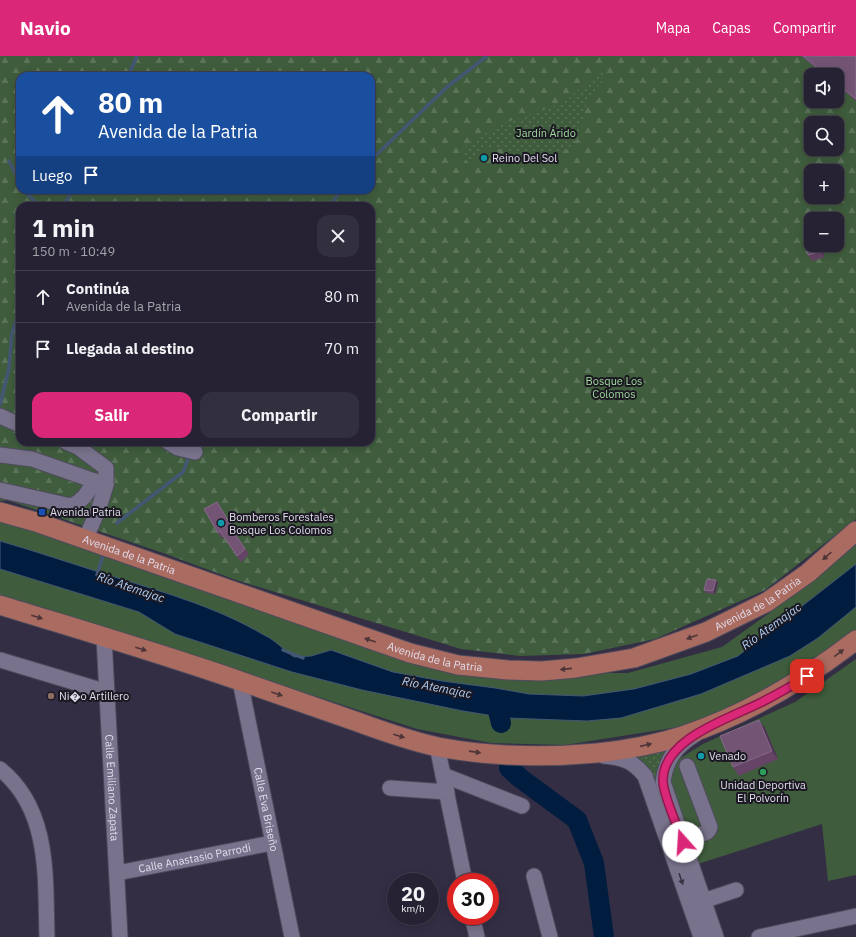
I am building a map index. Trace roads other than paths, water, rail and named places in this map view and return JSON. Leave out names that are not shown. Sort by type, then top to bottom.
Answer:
[{"type":"main road","name":"Avenida de la Patria","points":[[0,512],[36,522],[410,654],[458,665],[508,670],[542,671],[576,668],[634,658],[706,632],[767,602],[808,573],[855,532]]},
{"type":"main road","points":[[0,605],[240,681],[396,736],[437,746],[496,755],[542,756],[624,750],[680,737],[708,727],[762,702],[795,684],[856,640]]},
{"type":"street","points":[[0,416],[16,423]]},
{"type":"street","points":[[76,446],[106,468],[100,483],[99,508],[85,540]]},
{"type":"street","points":[[175,446],[195,452]]},
{"type":"street","points":[[0,455],[32,459],[100,483]]},
{"type":"street","points":[[0,490],[71,506],[79,503],[100,483]]},
{"type":"street","name":"Calle Emiliano Zapata","points":[[104,638],[120,937]]},
{"type":"street","points":[[0,660],[107,692]]},
{"type":"street","name":"Calle Eva Briseño","points":[[240,681],[292,937]]},
{"type":"street","points":[[701,937],[660,799],[664,770],[670,759],[687,740],[708,727]]},
{"type":"street","points":[[437,746],[463,873]]},
{"type":"street","points":[[582,754],[617,757],[629,761],[645,776],[660,799],[683,842],[716,937]]},
{"type":"street","points":[[683,842],[707,832],[710,827],[687,766]]},
{"type":"street","points":[[0,769],[19,789],[32,809],[40,831],[44,856],[47,937]]},
{"type":"street","points":[[443,775],[522,806]]},
{"type":"street","points":[[390,788],[446,792]]},
{"type":"street","name":"Calle Anastasio Parrodi","points":[[117,873],[272,843]]},
{"type":"street","points":[[534,876],[550,937]]},
{"type":"street","points":[[703,901],[736,890]]},
{"type":"street","points":[[758,937],[808,932],[856,916]]},
{"type":"street","points":[[474,925],[477,937]]},
{"type":"water","points":[[0,541],[206,607],[268,637],[294,657],[311,656],[331,650],[393,672],[529,694],[583,696],[634,689],[691,674],[738,656],[856,564],[856,607],[818,638],[790,656],[701,694],[621,718],[587,721],[506,718],[463,711],[362,690],[292,672],[175,634],[139,612],[0,569]]},
{"type":"waterway","points":[[130,72],[137,56]]},
{"type":"waterway","points":[[375,156],[447,87],[487,56]]},
{"type":"waterway","points":[[9,161],[16,174]]},
{"type":"waterway","points":[[28,194],[35,202]]},
{"type":"waterway","points":[[66,202],[70,194]]},
{"type":"waterway","points":[[332,202],[339,194]]},
{"type":"waterway","points":[[0,405],[9,368],[12,333],[16,321]]},
{"type":"waterway","points":[[117,523],[183,472],[190,454]]},
{"type":"waterway","points":[[97,575],[103,555]]},
{"type":"waterway","name":"Río Atemajac","points":[[283,650],[303,658]]},
{"type":"waterway","points":[[497,707],[501,723]]},
{"type":"waterway","points":[[509,768],[520,778],[577,820],[594,863],[604,937]]},
{"type":"place","name":"Reino Del Sol","points":[[484,158]]},
{"type":"place","name":"Avenida Patria","points":[[42,512]]},
{"type":"place","name":"Bomberos Forestales Bosque Los Colomos","points":[[221,523]]},
{"type":"place","name":"Ni�o Artillero","points":[[51,696]]},
{"type":"place","name":"Venado","points":[[701,756]]},
{"type":"place","name":"Unidad Deportiva El Polvorín","points":[[763,772]]},
{"type":"park label","name":"Jardín Árido","points":[[546,133]]},
{"type":"park label","name":"Bosque Los Colomos","points":[[614,387]]}]
